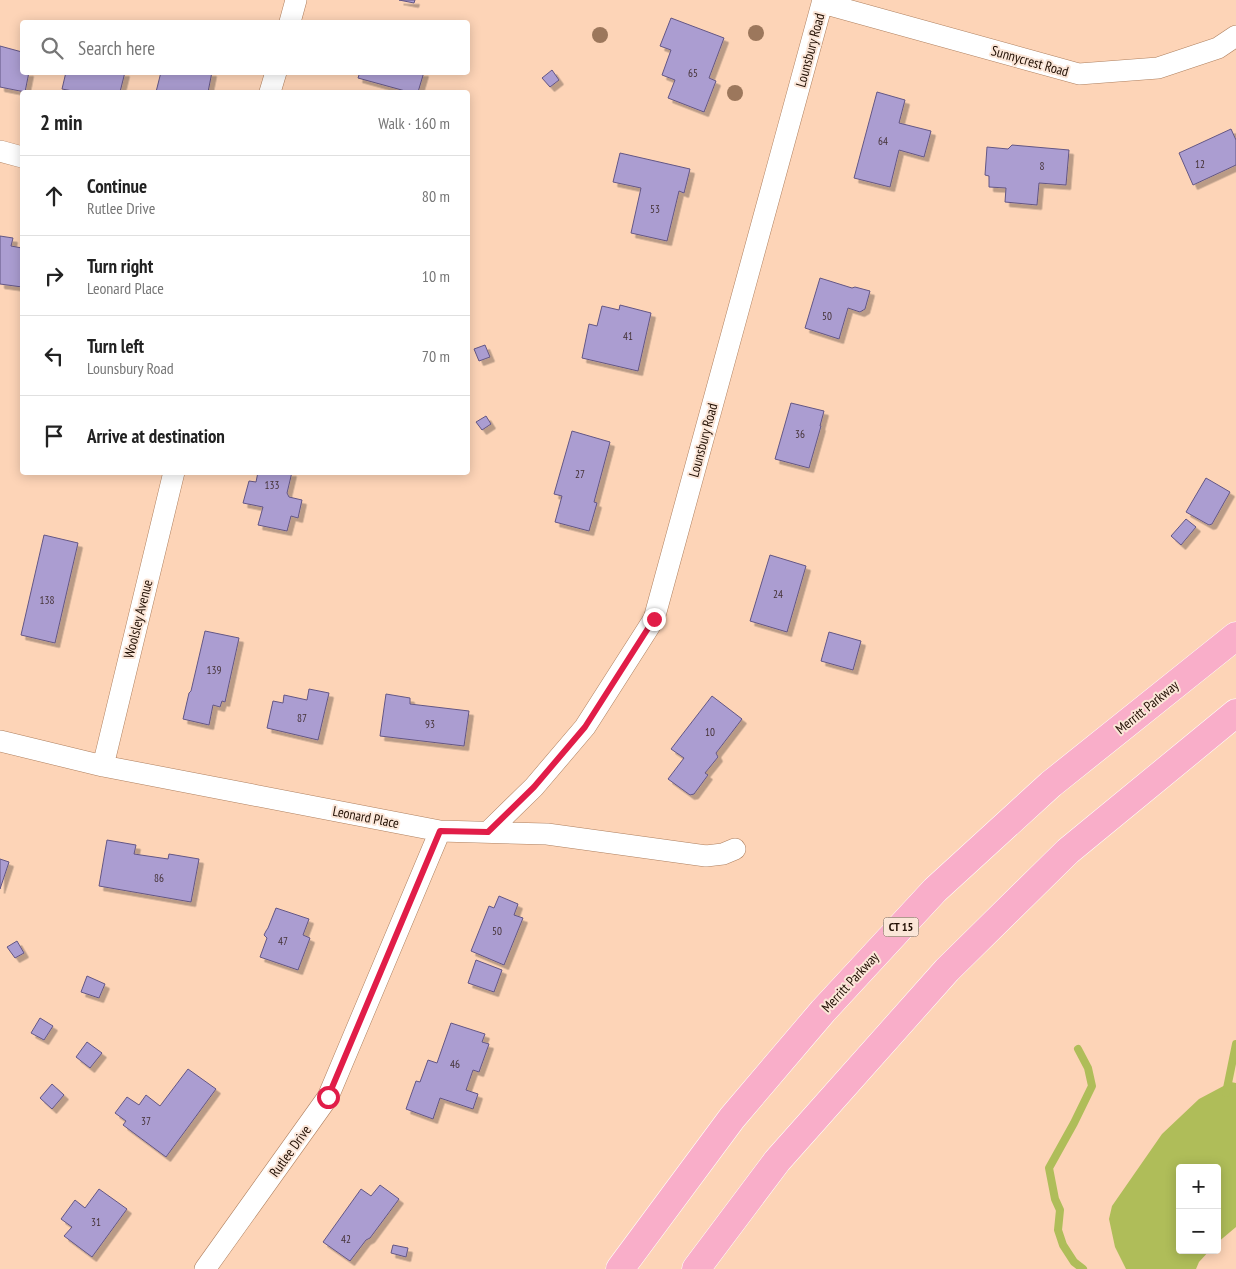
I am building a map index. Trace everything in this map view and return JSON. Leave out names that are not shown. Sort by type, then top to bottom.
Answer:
[{"type":"highway","name":"Merritt Parkway","points":[[620,1269],[732,1118],[823,1011],[935,890],[1051,784],[1236,636]]},
{"type":"highway","points":[[696,1269],[777,1161],[947,970],[1068,851],[1236,713]]},
{"type":"street","points":[[291,20],[296,0]]},
{"type":"street","name":"Sunnycrest Road","points":[[823,2],[1079,74],[1158,68],[1218,48],[1236,36]]},
{"type":"street","name":"Lounsbury Road","points":[[488,832],[534,787],[585,727],[654,619],[823,2]]},
{"type":"street","points":[[271,90],[275,75]]},
{"type":"street","points":[[0,151],[20,156]]},
{"type":"street","name":"Woolsley Avenue","points":[[103,766],[173,475]]},
{"type":"street","name":"Leonard Place","points":[[0,741],[103,766],[440,831],[547,834],[706,856],[723,854],[735,849]]},
{"type":"street","name":"Rutlee Drive","points":[[205,1269],[328,1097],[440,831]]},
{"type":"shaded area","points":[[1231,1082],[1236,1083],[1236,1227],[1221,1240],[1221,1164],[1176,1164],[1176,1254],[1206,1254],[1199,1262],[1196,1269],[1126,1269],[1115,1247],[1109,1219],[1112,1206],[1162,1134],[1199,1099]]},
{"type":"building","points":[[399,0],[415,0],[414,3]]},
{"type":"building","points":[[671,18],[724,38],[709,78],[716,81],[704,112],[668,98],[675,80],[662,75],[671,50],[660,46]]},
{"type":"building","points":[[0,46],[20,51],[20,75],[28,75],[25,90],[20,91],[0,87]]},
{"type":"building","points":[[552,70],[559,80],[550,87],[542,78]]},
{"type":"building","points":[[65,75],[124,75],[120,90],[62,89]]},
{"type":"building","points":[[160,75],[211,75],[208,90],[156,90]]},
{"type":"building","points":[[359,75],[423,75],[419,90],[402,90],[358,78]]},
{"type":"building","points":[[877,92],[905,100],[899,123],[931,131],[924,157],[899,150],[890,187],[854,178]]},
{"type":"building","points":[[1231,129],[1236,140],[1236,165],[1193,185],[1179,153]]},
{"type":"building","points":[[1012,145],[1069,150],[1066,185],[1039,183],[1037,205],[1005,202],[1006,188],[989,187],[989,176],[985,175],[987,147],[1008,149]]},
{"type":"building","points":[[620,153],[690,169],[684,193],[679,191],[667,241],[631,233],[641,188],[613,182]]},
{"type":"building","points":[[0,236],[13,238],[11,246],[20,248],[20,287],[0,284]]},
{"type":"building","points":[[820,278],[852,288],[870,291],[865,309],[860,312],[848,308],[839,339],[805,328]]},
{"type":"building","points":[[620,305],[651,313],[638,371],[582,358],[589,324],[597,326],[602,306],[619,310]]},
{"type":"building","points":[[485,345],[490,357],[479,361],[474,349]]},
{"type":"building","points":[[791,403],[824,411],[809,468],[775,459]]},
{"type":"building","points":[[486,416],[491,424],[482,430],[476,422]]},
{"type":"building","points":[[572,431],[610,442],[594,502],[597,503],[589,531],[555,522],[562,496],[554,494]]},
{"type":"building","points":[[257,475],[291,475],[287,493],[289,497],[302,500],[298,518],[291,516],[287,531],[258,525],[263,507],[243,503],[249,481],[256,482]]},
{"type":"building","points":[[1206,478],[1230,492],[1212,524],[1209,525],[1186,512]]},
{"type":"building","points":[[1186,519],[1196,527],[1181,545],[1171,536]]},
{"type":"building","points":[[44,535],[78,543],[55,643],[21,635]]},
{"type":"building","points":[[770,555],[806,566],[787,632],[750,621]]},
{"type":"building","points":[[205,631],[239,638],[225,702],[222,701],[220,707],[213,705],[209,725],[183,719]]},
{"type":"building","points":[[829,632],[861,641],[853,670],[821,661]]},
{"type":"building","points":[[309,689],[329,693],[318,740],[267,728],[273,701],[283,703],[284,695],[307,700]]},
{"type":"building","points":[[386,694],[410,698],[410,704],[469,711],[464,746],[380,736]]},
{"type":"building","points":[[712,696],[742,719],[716,753],[718,757],[705,773],[708,775],[694,794],[690,795],[668,779],[684,758],[671,749]]},
{"type":"building","points":[[107,840],[136,845],[134,854],[168,859],[169,854],[199,859],[191,902],[99,886]]},
{"type":"building","points":[[0,859],[9,862],[0,889]]},
{"type":"building","points":[[499,896],[518,904],[514,915],[523,918],[504,965],[471,951],[489,906],[494,908]]},
{"type":"building","points":[[276,908],[309,919],[303,935],[310,938],[298,970],[260,957],[267,938],[264,935]]},
{"type":"building","points":[[17,941],[24,953],[15,958],[7,947]]},
{"type":"building","points":[[476,960],[502,970],[494,992],[468,983]]},
{"type":"building","points":[[87,976],[105,984],[99,998],[81,992]]},
{"type":"building","points":[[40,1018],[53,1026],[44,1040],[31,1033]]},
{"type":"building","points":[[451,1023],[485,1034],[482,1042],[489,1044],[479,1072],[473,1070],[466,1090],[478,1094],[473,1109],[440,1098],[433,1119],[406,1109],[416,1081],[420,1082],[428,1060],[437,1063]]},
{"type":"building","points":[[87,1042],[102,1053],[90,1068],[76,1057]]},
{"type":"building","points":[[188,1069],[216,1089],[166,1157],[123,1125],[126,1121],[115,1113],[127,1097],[139,1105],[146,1095],[160,1106]]},
{"type":"building","points":[[52,1084],[64,1095],[52,1109],[40,1098]]},
{"type":"building","points":[[380,1185],[399,1199],[350,1261],[323,1242],[361,1189],[371,1196]]},
{"type":"building","points":[[99,1189],[127,1209],[92,1257],[64,1236],[72,1227],[61,1219],[75,1200],[85,1208]]},
{"type":"building","points":[[393,1245],[408,1248],[406,1257],[391,1253]]},
{"type":"waterway","points":[[1226,1093],[1236,1044]]},
{"type":"waterway","points":[[1078,1049],[1088,1068],[1092,1086],[1049,1168],[1055,1199],[1060,1210],[1058,1230],[1063,1245],[1074,1262],[1083,1269]]},
{"type":"route","points":[[328,1097],[440,831],[488,832],[534,787],[585,727],[654,619]]}]
